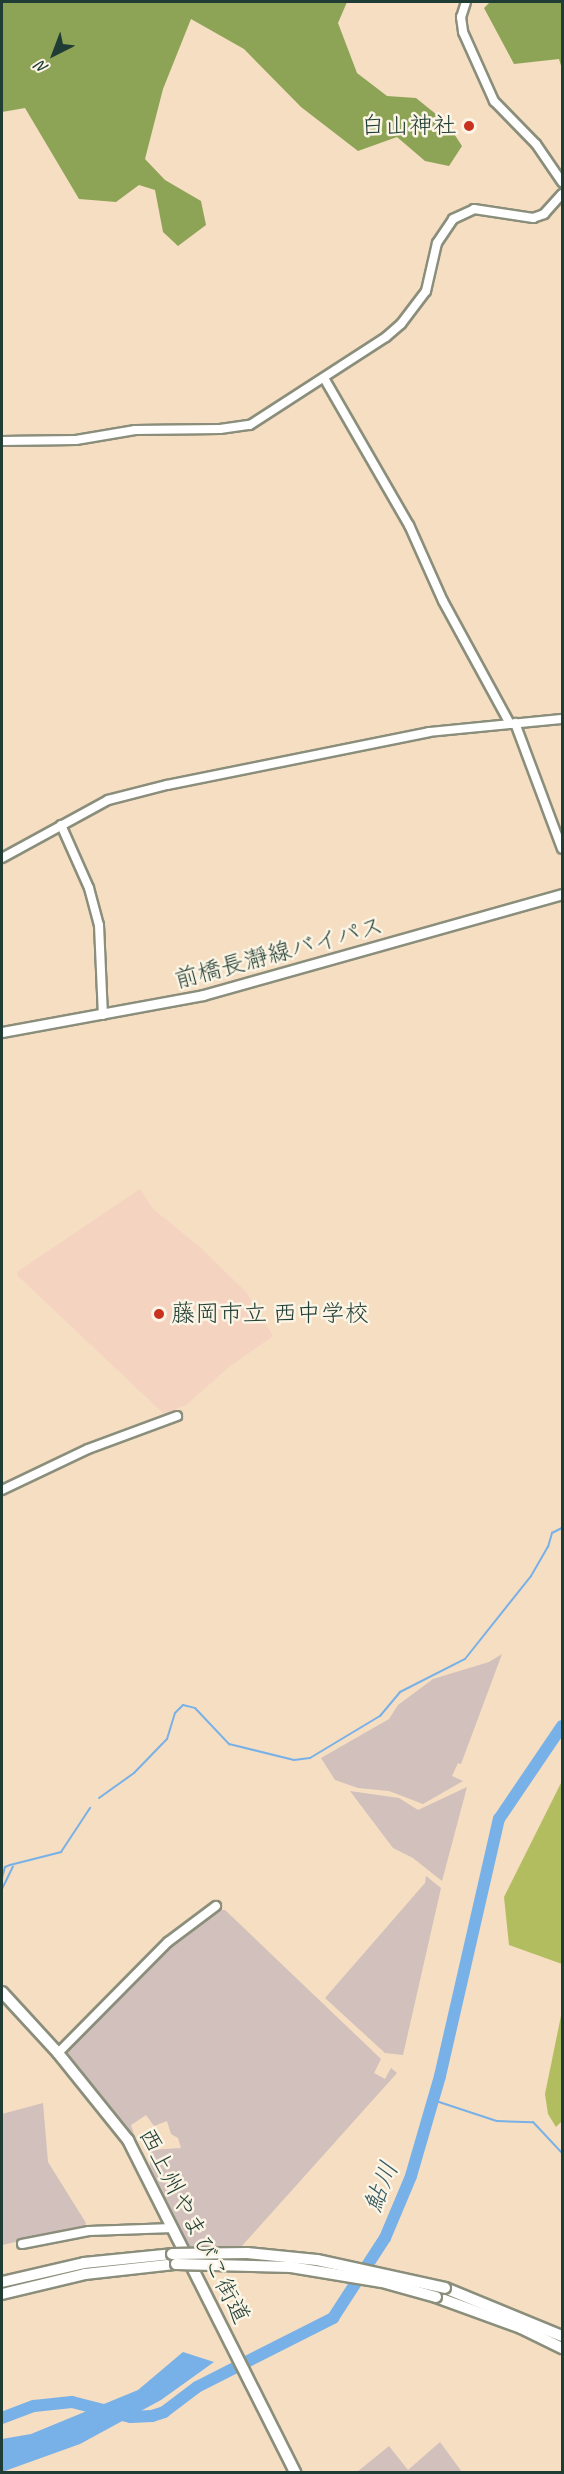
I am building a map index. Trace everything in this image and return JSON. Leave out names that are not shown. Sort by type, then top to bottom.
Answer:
[{"type":"highway","name":"西上州やまびこ街道","points":[[2,1992],[58,2053],[128,2140],[295,2472]]},
{"type":"highway","points":[[2,2282],[84,2263],[247,2253],[368,2268],[445,2288],[562,2336]]},
{"type":"highway","points":[[2,2294],[85,2274],[174,2259],[298,2268],[382,2282],[436,2297],[492,2316],[562,2348]]},
{"type":"main road","name":"前橋長瀞線バイパス","points":[[2,1032],[103,1015],[225,989],[562,894]]},
{"type":"street","points":[[466,2],[460,17],[462,32],[494,100],[536,144],[562,183]]},
{"type":"street","points":[[2,441],[76,440],[156,428],[235,428],[250,424],[324,378],[401,324],[426,291],[437,243],[453,219],[474,209],[532,218],[544,214],[562,194]]},
{"type":"street","points":[[324,378],[409,525],[443,601],[512,724],[562,849]]},
{"type":"street","points":[[2,858],[108,800],[167,785],[429,732],[562,719]]},
{"type":"street","points":[[61,825],[89,888],[99,925],[103,1015]]},
{"type":"street","points":[[2,1490],[88,1449],[177,1416]]},
{"type":"street","points":[[58,2053],[168,1942],[216,1906]]},
{"type":"street","points":[[22,2244],[89,2231],[173,2228]]},
{"type":"shaded area","name":"藤岡市立 西中学校","points":[[140,1189],[153,1209],[200,1247],[247,1293],[273,1336],[229,1367],[186,1405],[164,1414],[18,1276],[17,1272]]},
{"type":"shaded area","points":[[502,1654],[461,1764],[458,1763],[452,1776],[463,1781],[423,1804],[389,1791],[358,1788],[335,1780],[321,1758],[389,1719],[398,1705],[433,1679],[489,1662]]},
{"type":"shaded area","points":[[467,1787],[442,1881],[413,1858],[393,1848],[350,1791],[399,1798],[418,1810]]},
{"type":"shaded area","points":[[426,1876],[441,1888],[403,2055],[385,2053],[325,1998],[425,1883]]},
{"type":"shaded area","points":[[217,1910],[225,1910],[381,2059],[374,2073],[385,2079],[391,2068],[397,2073],[240,2248],[191,2249],[150,2166],[150,2150],[181,2148],[178,2138],[171,2134],[167,2121],[154,2126],[146,2115],[131,2125],[138,2147],[66,2050],[173,1942]]},
{"type":"shaded area","points":[[43,2103],[48,2162],[86,2223],[84,2227],[2,2245],[2,2114]]},
{"type":"shaded area","points":[[440,2442],[462,2472],[357,2472],[389,2446],[408,2470]]},
{"type":"green space","points":[[2,2],[347,2],[338,23],[357,73],[387,96],[416,98],[447,123],[462,146],[449,166],[425,161],[397,137],[358,151],[301,107],[244,49],[191,19],[163,89],[145,159],[165,180],[201,201],[206,225],[178,246],[163,232],[155,190],[139,185],[116,202],[79,199],[25,108],[2,112]]},
{"type":"green space","points":[[490,2],[562,2],[562,69],[559,59],[514,64],[484,8]]},
{"type":"green space","points":[[562,1781],[562,1964],[509,1945],[504,1897]]},
{"type":"green space","points":[[562,2011],[562,2121],[556,2127],[548,2114],[545,2094]]},
{"type":"water","points":[[183,2352],[214,2362],[161,2400],[80,2444],[2,2472],[2,2439],[31,2434],[138,2390]]},
{"type":"waterway","points":[[99,1798],[134,1773],[167,1739],[175,1713],[183,1705],[195,1708],[229,1744],[294,1760],[310,1758],[380,1716],[400,1692],[465,1659],[531,1576],[548,1547],[552,1533],[562,1528]]},
{"type":"waterway","name":"鮎川","points":[[2,2418],[34,2406],[72,2402],[131,2417],[152,2416],[164,2412],[197,2387],[333,2318],[385,2238],[411,2176],[440,2076],[499,1819],[562,1726]]},
{"type":"waterway","points":[[2,1878],[5,1867],[61,1852],[90,1808]]},
{"type":"waterway","points":[[2,1889],[13,1866]]},
{"type":"waterway","points":[[2,1892],[2,1897]]},
{"type":"waterway","points":[[433,2100],[497,2121],[533,2122],[562,2153]]},
{"type":"place","name":"白山神社","points":[[469,126]]},
{"type":"place","name":"藤岡市立 西中学校","points":[[159,1314]]}]
